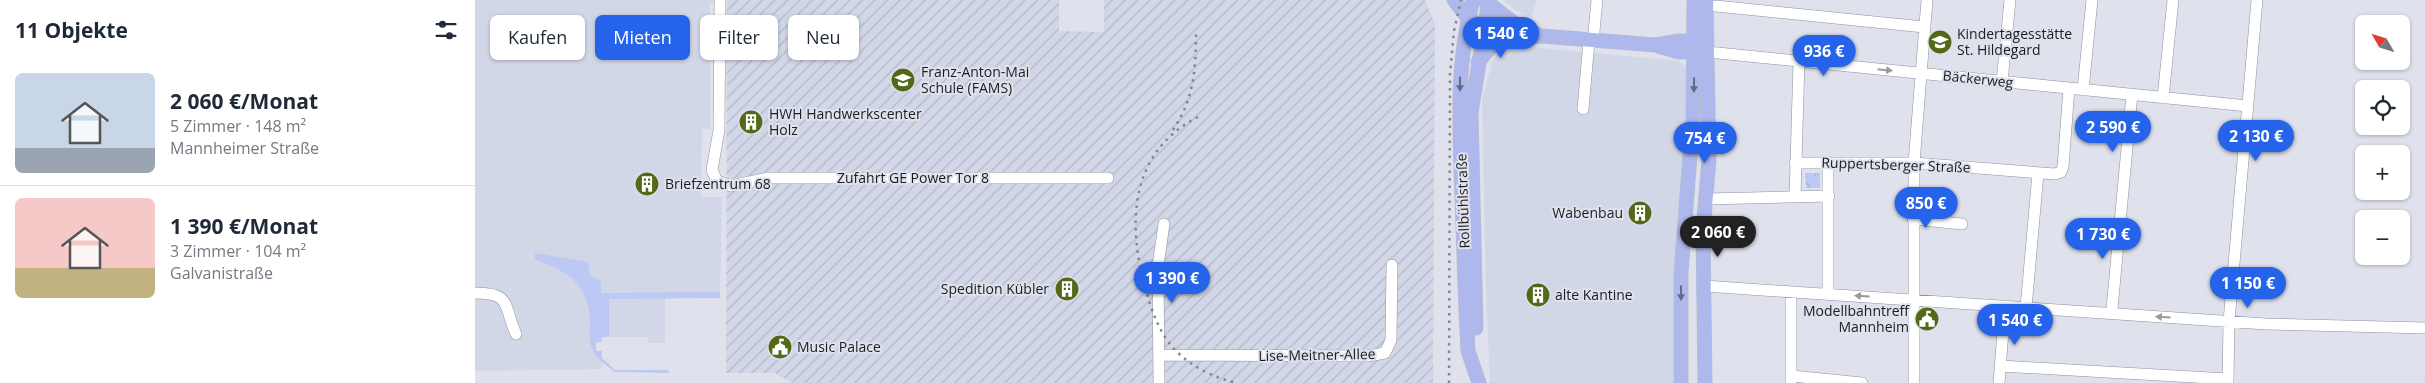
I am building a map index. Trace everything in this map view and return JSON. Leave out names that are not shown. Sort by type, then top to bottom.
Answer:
[{"type":"main road","points":[[1454,0],[1470,8],[1484,24],[1508,37]]},
{"type":"main road","points":[[1487,1],[1519,27]]},
{"type":"main road","name":"Rollbühlstraße","points":[[1480,383],[1477,361],[1471,113],[1487,1]]},
{"type":"main road","points":[[1705,383],[1703,230],[1709,160],[1707,18],[1713,2]]},
{"type":"main road","points":[[1694,6],[1707,18]]},
{"type":"main road","points":[[1681,383],[1681,272],[1690,157],[1694,6]]},
{"type":"main road","name":"Rollbühlstraße","points":[[1470,8],[1459,74],[1460,136],[1468,351],[1480,383]]},
{"type":"main road","points":[[1484,24],[1519,27],[1543,36]]},
{"type":"main road","points":[[1478,63],[1492,46],[1508,37],[1543,36],[1656,45],[1679,41],[1708,52]]},
{"type":"main road","points":[[1690,157],[1701,164],[1709,160]]},
{"type":"main road","points":[[1688,177],[1697,175],[1706,194]]},
{"type":"street","name":"Zufahrt GE Power Tor 8","points":[[720,0],[719,130],[712,170],[717,181],[725,185],[731,186],[768,178],[1105,178]]},
{"type":"street","points":[[1583,109],[1597,0]]},
{"type":"street","points":[[1914,383],[1913,164],[1919,73],[1927,0]]},
{"type":"street","points":[[2002,82],[2011,0]]},
{"type":"street","points":[[2083,90],[2092,0]]},
{"type":"street","points":[[2163,98],[2173,0]]},
{"type":"street","points":[[2001,366],[2114,378],[2228,381],[2229,321],[2257,0]]},
{"type":"street","points":[[1713,2],[1924,27]]},
{"type":"street","name":"Bäckerweg","points":[[1708,52],[2248,106]]},
{"type":"street","points":[[1795,197],[1799,61]]},
{"type":"street","name":"Ruppertsberger Straße","points":[[1795,163],[1913,164],[2055,174],[2061,172],[2063,166],[2069,88]]},
{"type":"street","points":[[2112,309],[2132,94]]},
{"type":"street","points":[[1828,162],[1828,294]]},
{"type":"street","points":[[2026,308],[2038,173]]},
{"type":"street","points":[[1706,194],[1795,197],[1829,196]]},
{"type":"street","points":[[1913,219],[1962,224]]},
{"type":"street","points":[[1159,383],[1159,266],[1164,224]]},
{"type":"street","name":"Lise-Meitner-Allee","points":[[1159,355],[1368,356],[1385,353],[1391,340],[1392,265]]},
{"type":"street","points":[[1704,286],[2229,321],[2425,328]]},
{"type":"street","points":[[1791,292],[1791,380],[1862,383]]},
{"type":"street","points":[[475,293],[494,293],[501,296],[506,304],[516,334]]},
{"type":"street","points":[[1999,383],[2005,306]]},
{"type":"shaded area","points":[[475,0],[725,0],[710,3],[710,15],[700,15],[700,60],[710,60],[710,129],[702,129],[701,197],[722,197],[720,298],[665,297],[665,343],[648,343],[648,337],[602,337],[602,342],[596,343],[597,351],[602,351],[602,369],[475,371]]},
{"type":"shaded area","points":[[727,0],[1059,0],[1059,31],[1104,32],[1104,0],[1425,0],[1435,24],[1433,383],[792,383],[775,373],[726,373],[727,60],[778,60],[778,15],[727,15]]},
{"type":"shaded area","points":[[1503,0],[1537,0],[1531,17],[1515,10]]},
{"type":"shaded area","points":[[1509,45],[1679,61],[1688,70],[1676,288],[1674,383],[1490,383],[1482,100],[1492,62],[1499,51]]},
{"type":"green space","points":[[1805,173],[1820,173],[1820,188],[1806,188]]},
{"type":"green space","points":[[535,253],[588,262],[590,275],[601,281],[601,293],[720,292],[720,298],[609,299],[609,337],[602,337],[601,342],[596,342],[596,351],[602,351],[602,358],[615,370],[668,370],[669,373],[615,372],[600,360],[591,347],[588,307],[580,288],[566,274],[535,260]]},
{"type":"railway","points":[[1449,383],[1450,74],[1454,31],[1461,0]]},
{"type":"railway","points":[[1173,130],[1190,95],[1194,71],[1196,32]]},
{"type":"railway","points":[[1198,117],[1175,132],[1159,149],[1147,169],[1139,191],[1136,214],[1139,262],[1153,313],[1165,338],[1177,352],[1198,368],[1237,383]]},
{"type":"place","name":"Kindertagesstätte St. Hildegard","points":[[1940,42]]},
{"type":"place","name":"Franz-Anton-Mai Schule (FAMS)","points":[[903,80]]},
{"type":"place","name":"HWH Handwerkscenter Holz","points":[[751,122]]},
{"type":"place","name":"Briefzentrum 68","points":[[647,184]]},
{"type":"place","name":"Wabenbau","points":[[1640,213]]},
{"type":"place","name":"Spedition Kübler","points":[[1067,289]]},
{"type":"place","name":"alte Kantine","points":[[1538,295]]},
{"type":"place","name":"Modellbahntreff Mannheim","points":[[1927,319]]},
{"type":"place","name":"Music Palace","points":[[780,347]]}]
